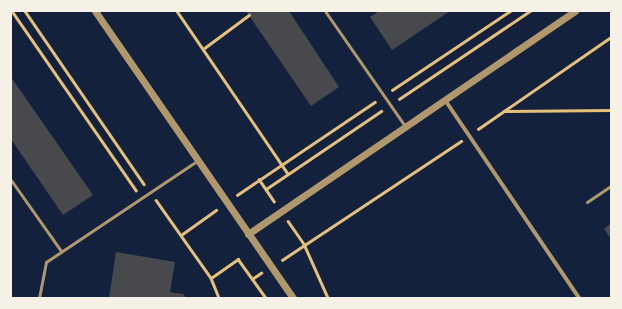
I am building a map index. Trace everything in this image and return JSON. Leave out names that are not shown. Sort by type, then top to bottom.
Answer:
[{"type":"street","points":[[95,11],[293,298]]},
{"type":"street","points":[[248,234],[406,128],[575,11]]},
{"type":"street","points":[[445,100],[579,298]]},
{"type":"lane","points":[[331,11],[326,12],[406,128]]},
{"type":"lane","points":[[39,298],[46,262],[199,160]]},
{"type":"lane","points":[[11,180],[61,251]]},
{"type":"lane","points":[[587,202],[611,186]]},
{"type":"path","points":[[12,11],[142,198],[156,199]]},
{"type":"path","points":[[25,11],[150,193],[156,199],[211,278],[219,298]]},
{"type":"path","points":[[177,11],[288,174]]},
{"type":"path","points":[[181,235],[226,202],[510,11]]},
{"type":"path","points":[[203,49],[249,15]]},
{"type":"path","points":[[504,111],[611,110]]},
{"type":"path","points":[[304,244],[328,298]]},
{"type":"path","points":[[211,278],[238,259],[266,298]]},
{"type":"building","points":[[246,11],[289,11],[339,87],[311,106]]},
{"type":"building","points":[[379,11],[450,11],[392,50],[370,17]]},
{"type":"building","points":[[11,77],[93,195],[63,215],[11,139]]},
{"type":"building","points":[[611,223],[611,239],[604,229]]},
{"type":"building","points":[[116,252],[175,262],[170,292],[183,294],[186,298],[109,298]]}]
